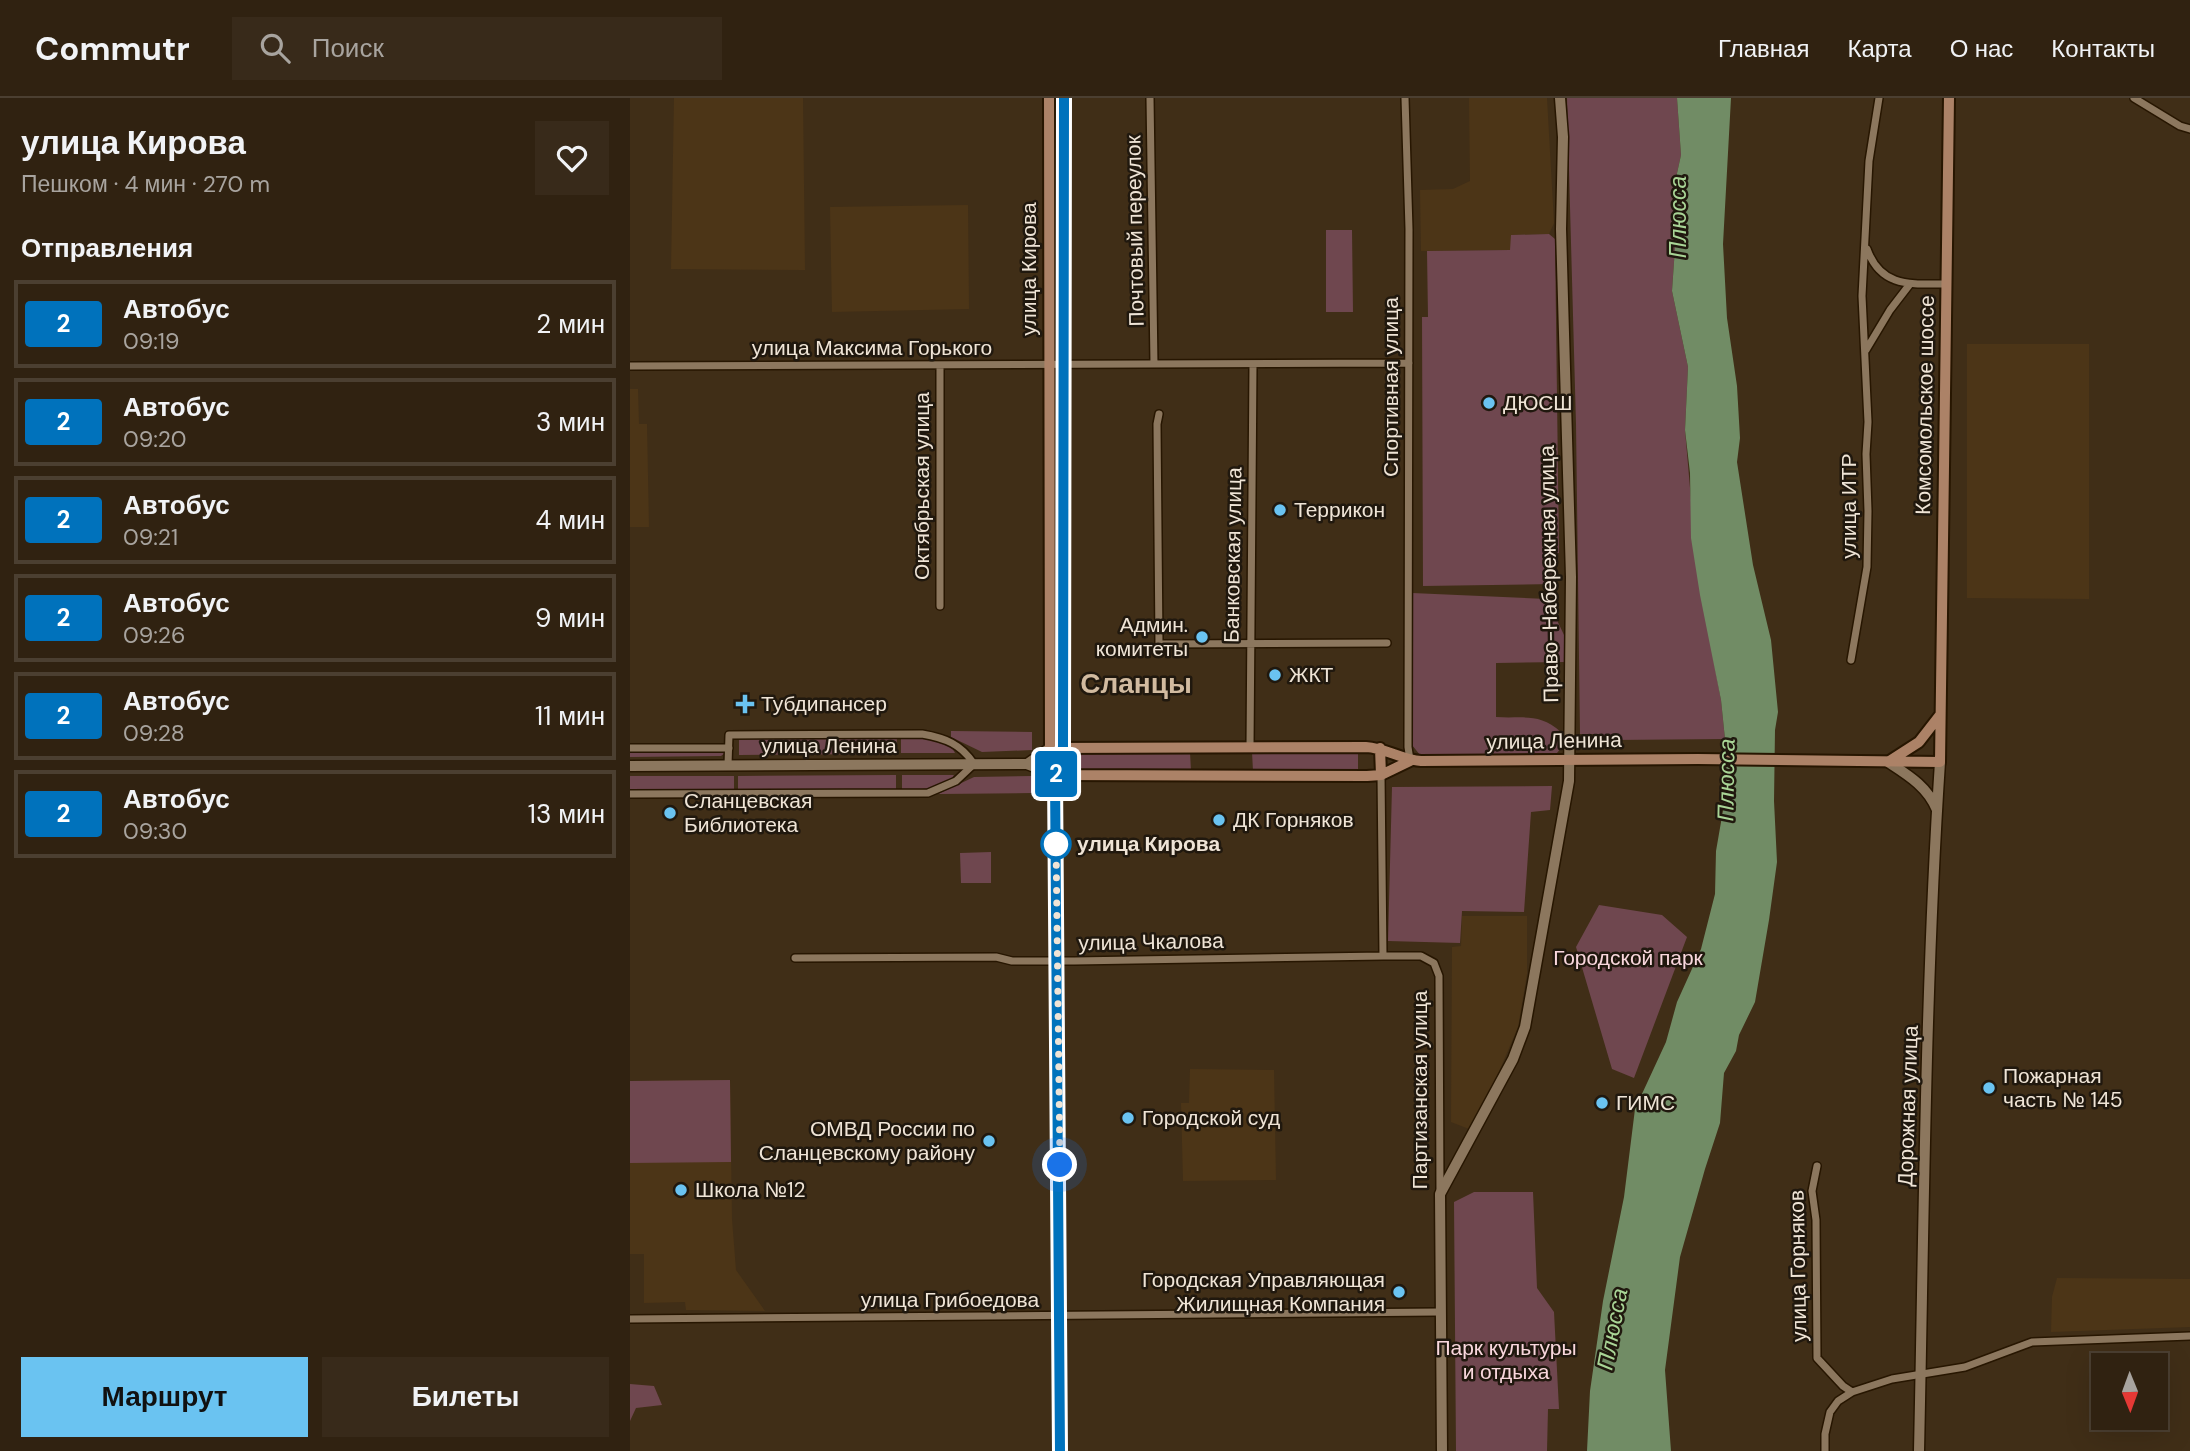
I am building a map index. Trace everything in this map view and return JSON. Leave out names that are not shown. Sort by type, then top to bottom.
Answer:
[{"type":"main road","name":"улица Кирова","points":[[1049,98],[1050,748],[1055,775]]},
{"type":"main road","name":"улица Кирова","points":[[1055,775],[1063,747],[1064,98]]},
{"type":"main road","name":"Комсомольское шоссе","points":[[1940,762],[1949,98]]},
{"type":"main road","points":[[1888,762],[1928,734],[1942,713]]},
{"type":"main road","name":"улица Ленина","points":[[1050,748],[1380,747],[1410,761],[1698,759],[1888,762]]},
{"type":"main road","points":[[1380,747],[1381,775]]},
{"type":"main road","name":"улица Ленина","points":[[1055,775],[1381,775],[1410,761]]},
{"type":"main road","points":[[1888,762],[1940,762]]},
{"type":"street","name":"Почтовый переулок","points":[[1150,98],[1154,364]]},
{"type":"street","name":"Спортивная улица","points":[[1405,98],[1409,229],[1410,761]]},
{"type":"street","name":"Право-Набережная улица","points":[[1440,1194],[1513,1059],[1525,1027],[1567,794],[1570,760],[1570,577],[1561,229],[1563,137],[1560,98]]},
{"type":"street","name":"улица ИТР","points":[[1851,660],[1867,568],[1866,351],[1862,296],[1869,161],[1879,98]]},
{"type":"street","points":[[2134,98],[2180,126],[2190,129]]},
{"type":"street","points":[[1866,245],[1879,271],[1889,278],[1911,284],[1946,284]]},
{"type":"street","points":[[1866,351],[1891,310],[1911,284]]},
{"type":"street","name":"улица Максима Горького","points":[[630,366],[1409,363]]},
{"type":"street","name":"Банковская улица","points":[[1250,747],[1253,364]]},
{"type":"street","name":"Октябрьская улица","points":[[940,366],[940,606]]},
{"type":"street","points":[[1159,414],[1159,644],[1387,643]]},
{"type":"street","points":[[630,793],[928,793],[956,781],[974,764],[965,750],[939,737],[922,734],[729,735],[729,765]]},
{"type":"street","points":[[630,748],[729,748]]},
{"type":"street","points":[[1027,764],[1050,748]]},
{"type":"street","points":[[1888,762],[1924,789],[1933,800],[1937,812]]},
{"type":"street","name":"Дорожная улица","points":[[1919,1451],[1940,762]]},
{"type":"street","name":"улица Ленина","points":[[630,766],[1027,764],[1055,775]]},
{"type":"street","name":"улица Кирова","points":[[1055,775],[1060,1451]]},
{"type":"street","points":[[1381,775],[1382,956]]},
{"type":"street","name":"Партизанская улица","points":[[1382,956],[1421,956],[1434,963],[1439,976],[1439,1312],[1442,1451]]},
{"type":"street","name":"улица Чкалова","points":[[795,958],[996,957],[1012,961],[1058,961],[1382,956]]},
{"type":"street","name":"улица Горняков","points":[[1817,1166],[1812,1191],[1816,1220],[1817,1358],[1852,1392]]},
{"type":"street","name":"улица Грибоедова","points":[[630,1319],[1439,1312]]},
{"type":"street","points":[[1825,1451],[1825,1434],[1830,1412],[1838,1401],[1852,1392],[1892,1379],[1965,1367],[2032,1342],[2190,1336]]},
{"type":"shaded area","points":[[674,98],[803,98],[805,270],[671,269]]},
{"type":"shaded area","points":[[1469,98],[1547,98],[1554,223],[1549,234],[1511,235],[1511,250],[1421,251],[1420,190],[1453,189],[1470,181]]},
{"type":"shaded area","points":[[968,205],[969,309],[832,312],[830,207]]},
{"type":"shaded area","points":[[1967,344],[2089,344],[2089,599],[1967,598]]},
{"type":"shaded area","points":[[630,389],[638,389],[639,424],[647,424],[649,527],[630,527]]},
{"type":"shaded area","points":[[1462,916],[1527,916],[1527,974],[1518,1027],[1494,1083],[1469,1129],[1451,1122],[1452,947],[1461,946]]},
{"type":"shaded area","points":[[1190,1069],[1274,1070],[1276,1180],[1183,1181],[1181,1103],[1189,1103]]},
{"type":"shaded area","name":"Школа №12","points":[[730,1080],[732,1219],[736,1270],[765,1311],[686,1310],[685,1302],[644,1303],[644,1254],[630,1254],[630,1081]]},
{"type":"shaded area","points":[[2057,1278],[2190,1279],[2190,1327],[2051,1332],[2052,1297]]},
{"type":"green space","points":[[1053,98],[1060,98],[1059,343],[1054,343]]},
{"type":"green space","points":[[1567,98],[1677,98],[1681,155],[1674,187],[1676,233],[1672,291],[1688,367],[1685,430],[1697,569],[1721,700],[1725,739],[1613,740],[1600,734],[1580,734],[1576,424]]},
{"type":"green space","points":[[1326,230],[1352,230],[1353,312],[1326,312]]},
{"type":"green space","name":"ДЮСШ","points":[[1549,234],[1555,239],[1559,553],[1554,553],[1554,584],[1423,586],[1422,317],[1428,317],[1427,251],[1510,250],[1511,235]]},
{"type":"green space","points":[[1056,377],[1059,707],[1056,708],[1053,378]]},
{"type":"green space","points":[[1412,593],[1547,599],[1564,635],[1564,662],[1496,663],[1496,717],[1538,719],[1553,726],[1561,732],[1561,748],[1557,753],[1420,755],[1412,745]]},
{"type":"green space","points":[[951,731],[1032,732],[1032,750],[982,752],[951,737]]},
{"type":"green space","points":[[897,738],[896,754],[739,755],[739,739]]},
{"type":"green space","points":[[901,739],[939,741],[955,753],[901,753]]},
{"type":"green space","points":[[721,750],[725,753],[721,756],[630,757],[630,752]]},
{"type":"green space","points":[[1080,752],[1190,752],[1191,771],[1080,771]]},
{"type":"green space","points":[[1252,752],[1358,752],[1358,770],[1253,771]]},
{"type":"green space","points":[[896,775],[896,789],[738,789],[738,776]]},
{"type":"green space","points":[[902,775],[954,775],[944,784],[931,788],[902,789]]},
{"type":"green space","points":[[630,776],[734,776],[734,789],[630,789]]},
{"type":"green space","points":[[1032,776],[1032,793],[938,794],[974,777]]},
{"type":"green space","points":[[1552,786],[1550,810],[1531,812],[1524,912],[1462,911],[1460,943],[1388,941],[1392,787]]},
{"type":"green space","points":[[991,852],[991,883],[961,883],[960,853]]},
{"type":"green space","name":"Городской парк","points":[[1599,905],[1662,915],[1687,937],[1634,1078],[1612,1069],[1576,947]]},
{"type":"green space","points":[[730,1080],[731,1162],[630,1163],[630,1081]]},
{"type":"green space","name":"Парк культуры и отдыха","points":[[1474,1192],[1533,1192],[1537,1288],[1554,1312],[1559,1409],[1548,1409],[1547,1451],[1456,1451],[1454,1202]]},
{"type":"green space","points":[[630,1384],[654,1386],[662,1405],[636,1408],[630,1421]]},
{"type":"water","name":"Плюсса","points":[[1677,98],[1731,98],[1723,244],[1727,318],[1737,386],[1740,438],[1737,462],[1753,565],[1771,640],[1778,712],[1775,730],[1774,801],[1777,862],[1755,1002],[1739,1035],[1736,1051],[1724,1073],[1720,1123],[1680,1257],[1665,1370],[1671,1451],[1587,1451],[1590,1391],[1603,1301],[1624,1197],[1635,1109],[1666,1042],[1677,1002],[1701,949],[1715,894],[1716,851],[1725,799],[1725,739],[1721,700],[1691,538],[1690,473],[1685,430],[1688,367],[1672,291],[1676,233],[1674,187],[1681,155]]},
{"type":"bus line","name":"2","points":[[1060,1451],[1055,775],[1063,747],[1064,98]]},
{"type":"place","name":"ДЮСШ","points":[[1489,403]]},
{"type":"place","name":"Террикон","points":[[1280,510]]},
{"type":"place","name":"Админ. комитеты","points":[[1202,637]]},
{"type":"place","name":"ЖКТ","points":[[1275,675]]},
{"type":"place","name":"Тубдипансер","points":[[745,704]]},
{"type":"place","name":"Сланцевская Библиотека","points":[[670,813]]},
{"type":"place","name":"ДК Горняков","points":[[1219,820]]},
{"type":"place","name":"улица Кирова","points":[[1056,844]]},
{"type":"place","name":"Пожарная часть № 145","points":[[1989,1088]]},
{"type":"place","name":"ГИМС","points":[[1602,1103]]},
{"type":"place","name":"Городской суд","points":[[1128,1118]]},
{"type":"place","name":"ОМВД России по Сланцевскому району","points":[[989,1141]]},
{"type":"place","name":"Школа №12","points":[[681,1190]]},
{"type":"place","name":"Городская Управляющая Жилищная Компания","points":[[1399,1292]]},
{"type":"district","name":"Сланцы","points":[[1136,683]]},
{"type":"route","points":[[1056,844],[1060,1165]]}]
